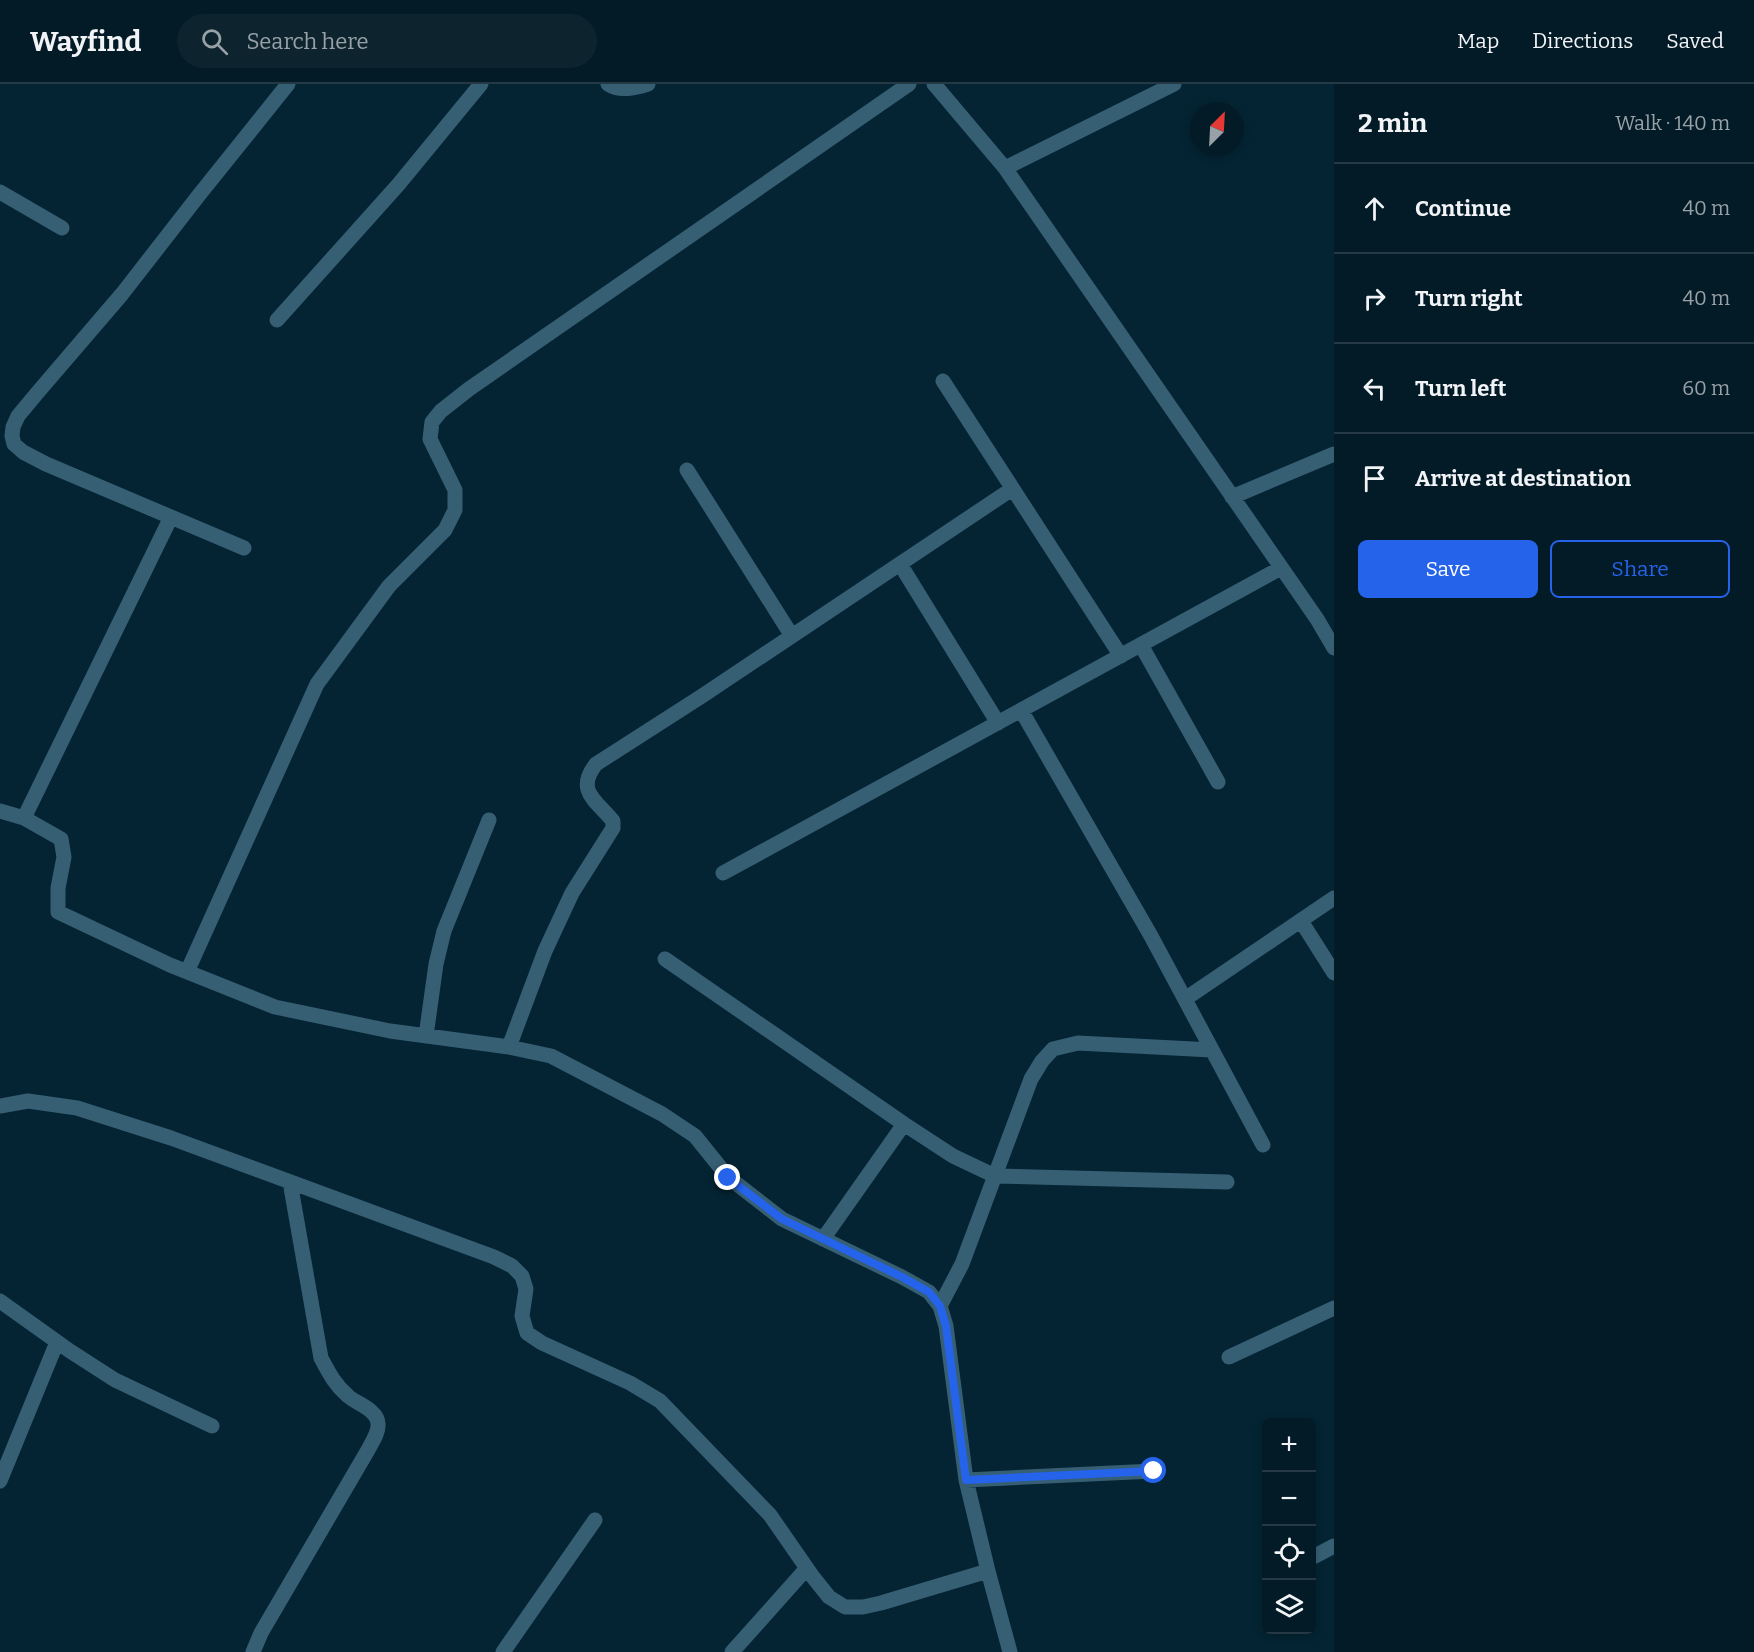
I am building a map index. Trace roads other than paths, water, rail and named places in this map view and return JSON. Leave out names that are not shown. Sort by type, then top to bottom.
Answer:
[{"type":"street","points":[[244,548],[46,464],[23,452],[14,444],[12,436],[13,426],[18,416],[122,294],[288,84]]},
{"type":"street","points":[[277,320],[398,185],[481,84]]},
{"type":"street","points":[[608,84],[614,88],[628,89],[648,84]]},
{"type":"street","points":[[187,972],[317,684],[389,586],[445,530],[455,510],[455,490],[430,439],[432,422],[441,411],[469,388],[909,84]]},
{"type":"street","points":[[934,84],[1005,168],[1317,620],[1334,648]]},
{"type":"street","points":[[1005,168],[1174,84]]},
{"type":"street","points":[[0,192],[62,228]]},
{"type":"street","points":[[943,381],[1121,656]]},
{"type":"street","points":[[1232,497],[1334,454]]},
{"type":"street","points":[[687,470],[792,636]]},
{"type":"street","points":[[509,1047],[545,951],[568,903],[613,828],[613,821],[588,792],[586,781],[596,764],[1012,489]]},
{"type":"street","points":[[24,818],[171,517]]},
{"type":"street","points":[[900,564],[998,723]]},
{"type":"street","points":[[723,873],[1281,568]]},
{"type":"street","points":[[1141,645],[1218,782]]},
{"type":"street","points":[[1021,710],[1145,925],[1263,1145]]},
{"type":"street","points":[[0,811],[24,818],[61,839],[64,856],[58,888],[58,912],[187,972],[275,1007],[390,1031],[509,1047],[551,1056],[662,1114],[695,1136],[728,1178],[782,1219],[929,1292],[940,1306],[946,1326],[966,1480],[1010,1652]]},
{"type":"street","points":[[426,1036],[436,964],[444,931],[489,820]]},
{"type":"street","points":[[1185,999],[1334,898]]},
{"type":"street","points":[[1301,921],[1334,973]]},
{"type":"street","points":[[665,959],[904,1124],[953,1156],[995,1176],[1227,1182]]},
{"type":"street","points":[[940,1306],[962,1264],[1031,1079],[1053,1049],[1078,1043],[1212,1050]]},
{"type":"street","points":[[0,1106],[28,1101],[77,1108],[171,1138],[494,1257],[512,1266],[522,1276],[526,1289],[522,1316],[527,1333],[542,1343],[630,1383],[660,1401],[770,1515],[829,1597],[845,1607],[863,1607],[988,1570]]},
{"type":"street","points":[[823,1239],[904,1124]]},
{"type":"street","points":[[253,1652],[261,1633],[368,1450],[378,1431],[379,1423],[371,1411],[348,1397],[332,1381],[321,1358],[290,1182]]},
{"type":"street","points":[[0,1301],[115,1380],[212,1426]]},
{"type":"street","points":[[1228,1357],[1334,1308]]},
{"type":"street","points":[[0,1481],[57,1342]]},
{"type":"street","points":[[966,1480],[1154,1471]]},
{"type":"street","points":[[503,1652],[596,1521]]},
{"type":"street","points":[[1316,1555],[1334,1546]]},
{"type":"street","points":[[732,1652],[807,1568]]}]
